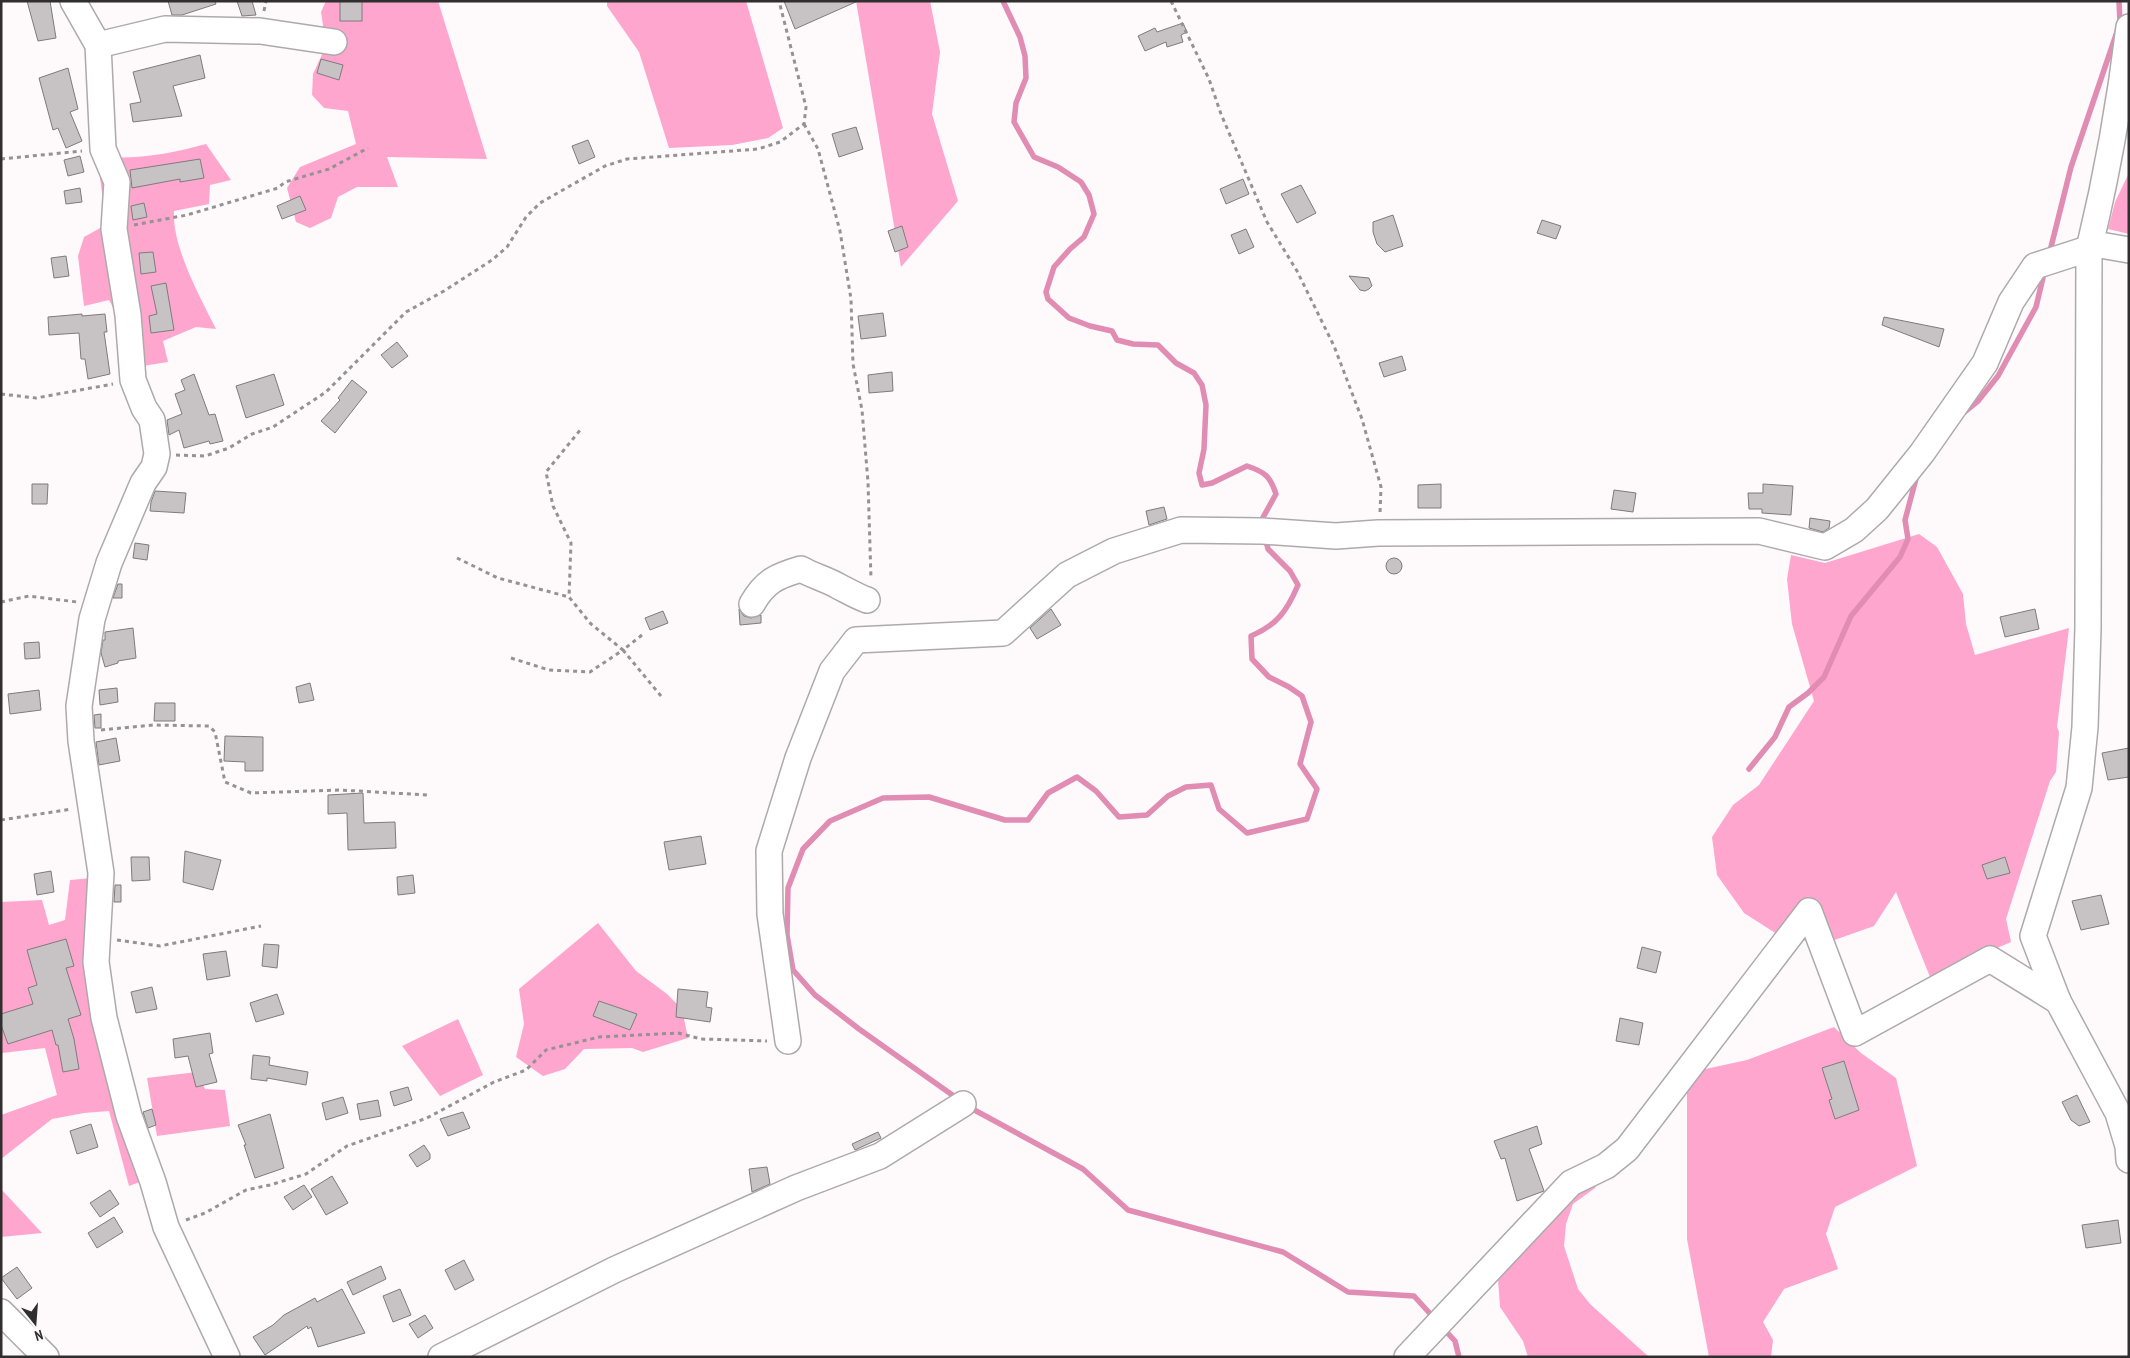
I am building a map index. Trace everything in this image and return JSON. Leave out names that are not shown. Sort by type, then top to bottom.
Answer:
[{"type":"street","points":[[73,1],[98,45],[103,149],[117,182],[114,229],[128,315],[133,380],[144,408],[152,420],[157,454],[154,467],[143,483],[109,563],[92,619],[79,706],[80,732],[101,873],[96,962],[104,1018],[130,1116],[153,1182],[166,1228],[227,1357]]},
{"type":"street","points":[[2129,27],[2120,99],[2101,200],[2089,249],[2088,618],[2084,727],[2079,788],[2033,936],[2058,1001],[2118,1113],[2128,1146],[2129,1160]]},
{"type":"street","points":[[98,45],[165,29],[260,31],[334,42]]},
{"type":"street","points":[[788,1041],[770,914],[769,851],[798,758],[832,671],[856,640],[1003,633],[1067,575],[1114,551],[1181,530],[1262,531],[1336,536],[1378,533],[1759,531],[1825,547],[1854,530],[1876,509],[1922,453],[1986,363],[2011,302],[2035,266],[2100,245],[2129,250]]},
{"type":"street","points":[[752,604],[764,586],[778,576],[801,569],[816,578],[838,585],[852,595],[867,600]]},
{"type":"street","points":[[1407,1357],[1571,1183],[1606,1166],[1627,1149],[1809,911],[1855,1033],[1990,958],[2058,1001]]},
{"type":"street","points":[[441,1357],[614,1270],[796,1188],[880,1156],[963,1104]]},
{"type":"street","points":[[1,1312],[46,1357]]},
{"type":"path","points":[[778,1],[806,106],[804,124],[818,148],[836,213],[851,299],[853,364],[862,410],[868,482],[871,586],[867,600]]},
{"type":"path","points":[[1171,1],[1209,79],[1221,114],[1267,222],[1296,271],[1334,346],[1362,419],[1381,487],[1378,533]]},
{"type":"path","points":[[157,454],[205,456],[229,448],[252,434],[273,426],[326,392],[406,312],[492,260],[507,247],[526,217],[540,203],[606,166],[627,159],[758,149],[780,142],[804,124]]},
{"type":"path","points":[[114,229],[187,215],[278,188],[285,182],[330,169],[368,148]]},
{"type":"path","points":[[1,159],[103,149]]},
{"type":"path","points":[[1,394],[36,398],[133,380]]},
{"type":"path","points":[[570,597],[571,543],[553,506],[546,472],[581,430]]},
{"type":"path","points":[[457,558],[498,578],[570,597],[591,624],[622,650],[661,696]]},
{"type":"path","points":[[1,602],[29,596],[96,605]]},
{"type":"path","points":[[511,658],[549,670],[590,672],[642,635]]},
{"type":"path","points":[[80,732],[153,724],[209,726],[215,732],[225,782],[251,793],[340,790],[427,795]]},
{"type":"path","points":[[1,820],[91,806]]},
{"type":"path","points":[[96,938],[160,946],[261,926]]},
{"type":"path","points":[[166,1228],[205,1213],[246,1190],[306,1174],[347,1146],[427,1118],[494,1082],[526,1070],[546,1050],[581,1040],[678,1033],[702,1038],[788,1041]]},
{"type":"shaded area","points":[[326,1],[438,1],[487,159],[387,157],[398,187],[357,187],[338,197],[331,218],[310,228],[296,222],[287,188],[300,167],[356,144],[348,111],[324,108],[312,95],[313,74],[326,46],[321,12]]},
{"type":"shaded area","points":[[607,1],[746,1],[783,128],[768,138],[732,145],[669,148],[639,52],[607,6]]},
{"type":"shaded area","points":[[856,1],[930,1],[940,52],[932,114],[958,201],[901,267]]},
{"type":"shaded area","points":[[206,144],[231,180],[210,185],[209,204],[174,211],[177,240],[182,256],[216,329],[196,327],[163,341],[168,362],[136,367],[124,328],[109,300],[84,306],[78,256],[84,237],[102,227],[104,207],[100,178],[107,157],[157,155]]},
{"type":"shaded area","points":[[2129,173],[2129,234],[2108,229],[2115,202]]},
{"type":"shaded area","points":[[1919,534],[1937,547],[1963,594],[1966,624],[1975,655],[2069,628],[2057,727],[2059,732],[2056,772],[2050,781],[2006,919],[2011,942],[1930,977],[1896,892],[1874,926],[1826,943],[1783,938],[1744,913],[1717,875],[1712,837],[1733,805],[1759,785],[1814,701],[1792,624],[1787,579],[1791,555],[1825,563]]},
{"type":"shaded area","points":[[92,878],[145,1180],[129,1186],[109,1111],[52,1119],[1,1159],[1,1115],[57,1095],[45,1048],[2,1053],[1,1050],[1,902],[42,900],[49,925],[65,920],[70,880]]},
{"type":"shaded area","points":[[598,923],[636,971],[667,994],[682,1009],[688,1038],[643,1052],[632,1048],[584,1049],[565,1069],[543,1076],[516,1057],[524,1024],[519,989]]},
{"type":"shaded area","points":[[458,1019],[483,1075],[440,1096],[402,1046]]},
{"type":"shaded area","points":[[1834,1027],[1861,1053],[1896,1078],[1917,1166],[1835,1207],[1826,1234],[1838,1269],[1784,1289],[1763,1322],[1773,1340],[1771,1357],[1709,1357],[1687,1239],[1687,1073],[1747,1060]]},
{"type":"shaded area","points":[[197,1072],[205,1089],[225,1090],[230,1126],[157,1136],[147,1078]]},
{"type":"shaded area","points":[[1607,1165],[1595,1188],[1573,1204],[1566,1224],[1564,1246],[1578,1289],[1590,1304],[1649,1357],[1528,1357],[1523,1341],[1500,1307],[1498,1279]]},
{"type":"shaded area","points":[[1,1189],[42,1233],[1,1237]]},
{"type":"building","points":[[27,1],[50,1],[56,38],[38,41]]},
{"type":"building","points":[[168,1],[215,1],[216,4],[182,15],[172,15]]},
{"type":"building","points":[[237,1],[252,1],[256,15],[242,16]]},
{"type":"building","points":[[340,1],[362,1],[362,21],[340,21]]},
{"type":"building","points":[[784,1],[858,1],[795,29]]},
{"type":"building","points":[[1183,23],[1187,32],[1181,35],[1183,42],[1167,47],[1166,42],[1145,51],[1138,36],[1155,28],[1157,32]]},
{"type":"building","points":[[200,55],[205,78],[173,86],[182,116],[133,122],[130,104],[141,102],[133,72]]},
{"type":"building","points":[[321,59],[343,65],[339,80],[317,73]]},
{"type":"building","points":[[68,68],[78,109],[70,112],[82,141],[66,148],[58,128],[53,130],[39,78]]},
{"type":"building","points":[[856,127],[863,149],[839,157],[832,134]]},
{"type":"building","points":[[588,140],[595,157],[579,164],[572,146]]},
{"type":"building","points":[[80,156],[84,172],[68,176],[64,160]]},
{"type":"building","points":[[200,159],[204,178],[180,182],[180,179],[132,188],[130,170]]},
{"type":"building","points":[[1243,179],[1249,194],[1226,204],[1220,189]]},
{"type":"building","points":[[1301,185],[1316,213],[1297,223],[1281,194]]},
{"type":"building","points":[[80,188],[82,202],[66,204],[64,191]]},
{"type":"building","points":[[300,196],[306,210],[282,219],[277,206]]},
{"type":"building","points":[[144,203],[147,217],[133,220],[131,206]]},
{"type":"building","points":[[1393,215],[1403,246],[1385,252],[1377,244],[1373,232],[1373,222]]},
{"type":"building","points":[[1542,220],[1561,226],[1556,239],[1537,233]]},
{"type":"building","points":[[902,226],[908,247],[895,252],[888,231]]},
{"type":"building","points":[[1246,229],[1254,247],[1239,254],[1231,235]]},
{"type":"building","points":[[153,252],[156,272],[141,274],[139,253]]},
{"type":"building","points":[[66,256],[69,276],[54,278],[51,258]]},
{"type":"building","points":[[1349,276],[1369,278],[1372,286],[1365,291],[1360,290]]},
{"type":"building","points":[[166,283],[174,330],[151,333],[149,316],[157,314],[151,286]]},
{"type":"building","points":[[883,313],[886,336],[861,339],[858,316]]},
{"type":"building","points":[[82,314],[82,316],[105,314],[107,332],[104,332],[110,374],[88,379],[85,359],[81,359],[79,333],[49,335],[48,317]]},
{"type":"building","points":[[1884,317],[1944,329],[1939,347],[1882,325]]},
{"type":"building","points":[[397,342],[408,356],[392,368],[381,355]]},
{"type":"building","points":[[1402,356],[1406,370],[1384,377],[1379,363]]},
{"type":"building","points":[[892,372],[893,391],[869,393],[868,375]]},
{"type":"building","points":[[194,374],[209,415],[215,414],[223,441],[210,444],[209,441],[184,448],[179,430],[169,435],[167,420],[182,414],[175,394],[185,390],[181,380]]},
{"type":"building","points":[[274,374],[284,405],[246,418],[236,386]]},
{"type":"building","points":[[352,380],[367,392],[335,433],[321,421],[340,400],[338,398]]},
{"type":"building","points":[[32,484],[48,484],[47,504],[32,504]]},
{"type":"building","points":[[1441,484],[1441,508],[1418,508],[1418,485]]},
{"type":"building","points":[[1763,484],[1793,486],[1791,515],[1762,513],[1762,509],[1749,509],[1748,493],[1763,493]]},
{"type":"building","points":[[1614,490],[1636,493],[1633,512],[1611,509]]},
{"type":"building","points":[[155,491],[186,493],[184,513],[150,511]]},
{"type":"building","points":[[1164,507],[1167,519],[1149,525],[1146,511]]},
{"type":"building","points":[[1810,518],[1830,521],[1829,528],[1823,532],[1809,528]]},
{"type":"building","points":[[135,543],[149,545],[147,560],[133,558]]},
{"type":"building","points":[[1394,558],[1400,560],[1402,566],[1400,572],[1394,574],[1388,572],[1386,566],[1388,560]]},
{"type":"building","points":[[118,584],[122,584],[122,598],[113,598]]},
{"type":"building","points":[[739,609],[744,616],[751,618],[761,615],[761,623],[740,625]]},
{"type":"building","points":[[1051,609],[1061,625],[1037,639],[1030,628]]},
{"type":"building","points":[[2035,609],[2039,629],[2005,637],[2000,617]]},
{"type":"building","points":[[663,611],[668,623],[650,630],[645,618]]},
{"type":"building","points":[[133,628],[136,658],[118,661],[118,663],[105,667],[101,653],[105,632]]},
{"type":"building","points":[[39,642],[40,658],[25,659],[24,643]]},
{"type":"building","points":[[310,683],[314,700],[299,703],[296,687]]},
{"type":"building","points":[[117,688],[118,702],[100,705],[99,690]]},
{"type":"building","points":[[39,690],[41,710],[10,714],[8,694]]},
{"type":"building","points":[[155,703],[175,703],[175,721],[154,721]]},
{"type":"building","points":[[101,714],[101,728],[95,728],[94,715]]},
{"type":"building","points":[[225,736],[263,737],[263,771],[245,771],[245,762],[224,761]]},
{"type":"building","points":[[116,738],[120,761],[99,765],[96,742]]},
{"type":"building","points":[[2129,748],[2129,777],[2108,780],[2102,753]]},
{"type":"building","points":[[363,793],[364,823],[395,822],[396,848],[348,850],[347,813],[328,814],[328,795]]},
{"type":"building","points":[[701,836],[706,864],[669,870],[664,842]]},
{"type":"building","points":[[185,851],[221,860],[213,890],[183,882]]},
{"type":"building","points":[[131,857],[149,857],[150,880],[132,881]]},
{"type":"building","points":[[2005,857],[2010,873],[1987,879],[1982,865]]},
{"type":"building","points":[[51,871],[54,892],[37,895],[34,874]]},
{"type":"building","points":[[413,875],[415,893],[398,895],[397,877]]},
{"type":"building","points":[[115,885],[121,885],[121,902],[114,902]]},
{"type":"building","points":[[2101,895],[2109,924],[2081,930],[2072,901]]},
{"type":"building","points":[[66,939],[74,966],[66,968],[81,1015],[68,1019],[74,1039],[79,1069],[63,1072],[58,1045],[56,1045],[52,1030],[8,1044],[1,1025],[1,1014],[33,1004],[28,988],[37,985],[27,950]]},
{"type":"building","points":[[264,944],[279,945],[277,968],[262,966]]},
{"type":"building","points":[[1642,947],[1661,952],[1656,973],[1637,968]]},
{"type":"building","points":[[226,951],[230,976],[207,980],[203,954]]},
{"type":"building","points":[[152,987],[157,1009],[136,1013],[131,992]]},
{"type":"building","points":[[678,989],[708,992],[706,1007],[712,1008],[710,1022],[676,1017]]},
{"type":"building","points":[[277,994],[284,1014],[256,1022],[250,1003]]},
{"type":"building","points":[[599,1001],[637,1014],[630,1030],[593,1016]]},
{"type":"building","points":[[1620,1018],[1643,1023],[1639,1045],[1616,1041]]},
{"type":"building","points":[[210,1033],[213,1053],[209,1054],[217,1082],[196,1087],[188,1056],[175,1058],[173,1039]]},
{"type":"building","points":[[253,1055],[270,1057],[269,1065],[308,1072],[306,1085],[267,1078],[267,1081],[251,1079]]},
{"type":"building","points":[[1844,1061],[1859,1110],[1835,1119],[1829,1100],[1832,1099],[1822,1068]]},
{"type":"building","points":[[408,1087],[412,1100],[394,1106],[390,1092]]},
{"type":"building","points":[[2077,1095],[2090,1122],[2079,1126],[2071,1120],[2062,1102]]},
{"type":"building","points":[[343,1097],[348,1113],[326,1120],[322,1103]]},
{"type":"building","points":[[378,1100],[381,1116],[360,1120],[357,1104]]},
{"type":"building","points":[[152,1109],[156,1125],[148,1128],[143,1112]]},
{"type":"building","points":[[463,1112],[470,1128],[448,1136],[440,1119]]},
{"type":"building","points":[[270,1114],[284,1168],[255,1178],[244,1145],[246,1145],[238,1125]]},
{"type":"building","points":[[91,1124],[98,1147],[77,1154],[70,1131]]},
{"type":"building","points":[[1537,1126],[1542,1144],[1529,1149],[1544,1191],[1517,1201],[1505,1158],[1501,1159],[1494,1141]]},
{"type":"building","points":[[878,1132],[881,1138],[855,1150],[852,1144]]},
{"type":"building","points":[[424,1145],[430,1154],[430,1159],[417,1167],[409,1155]]},
{"type":"building","points":[[767,1167],[770,1184],[752,1192],[749,1169]]},
{"type":"building","points":[[332,1176],[348,1203],[326,1215],[311,1189]]},
{"type":"building","points":[[304,1185],[312,1197],[293,1210],[284,1197]]},
{"type":"building","points":[[110,1190],[119,1204],[100,1217],[90,1203]]},
{"type":"building","points":[[114,1217],[123,1232],[97,1248],[88,1233]]},
{"type":"building","points":[[2118,1220],[2121,1243],[2086,1248],[2082,1225]]},
{"type":"building","points":[[464,1260],[474,1280],[455,1290],[445,1270]]},
{"type":"building","points":[[381,1266],[386,1279],[353,1295],[347,1282]]},
{"type":"building","points":[[17,1267],[32,1288],[17,1299],[1,1278]]},
{"type":"building","points":[[342,1289],[365,1333],[318,1347],[311,1327],[308,1329],[307,1326],[265,1355],[253,1337],[273,1325],[284,1315],[315,1298],[317,1302]]},
{"type":"building","points":[[400,1289],[411,1315],[393,1322],[383,1296]]},
{"type":"building","points":[[425,1315],[433,1328],[418,1338],[409,1324]]},
{"type":"waterway","points":[[1003,1],[1020,37],[1025,56],[1026,78],[1016,103],[1014,122],[1034,157],[1058,167],[1081,182],[1089,195],[1094,214],[1084,237],[1054,267],[1046,292],[1048,299],[1069,318],[1090,326],[1112,331],[1117,340],[1133,344],[1158,345],[1176,363],[1194,373],[1202,385],[1206,405],[1204,449],[1199,473],[1202,485],[1212,483],[1247,466],[1263,473],[1269,479],[1276,494],[1261,521],[1262,526]]},
{"type":"waterway","points":[[2049,255],[2071,167],[2120,23],[2119,1]]},
{"type":"waterway","points":[[1962,414],[1978,401],[1998,376],[2036,307],[2045,269]]},
{"type":"waterway","points":[[1749,769],[1775,737],[1789,707],[1808,693],[1824,677],[1851,616],[1900,557],[1908,539],[1905,520],[1917,475]]},
{"type":"waterway","points":[[958,1099],[859,1029],[815,995],[793,970],[787,935],[788,888],[803,849],[830,821],[883,798],[929,797],[1005,820],[1028,820],[1048,793],[1077,777],[1096,791],[1119,817],[1147,815],[1168,796],[1186,787],[1211,785],[1219,809],[1247,833],[1307,819],[1317,789],[1300,764],[1311,722],[1302,696],[1269,677],[1252,659],[1251,636],[1268,627],[1280,616],[1290,602],[1298,585],[1290,571],[1268,549],[1265,537]]},
{"type":"waterway","points":[[967,1106],[1083,1169],[1128,1210],[1283,1252],[1348,1292],[1414,1296],[1434,1318]]},
{"type":"waterway","points":[[1442,1327],[1455,1341],[1459,1357]]}]
